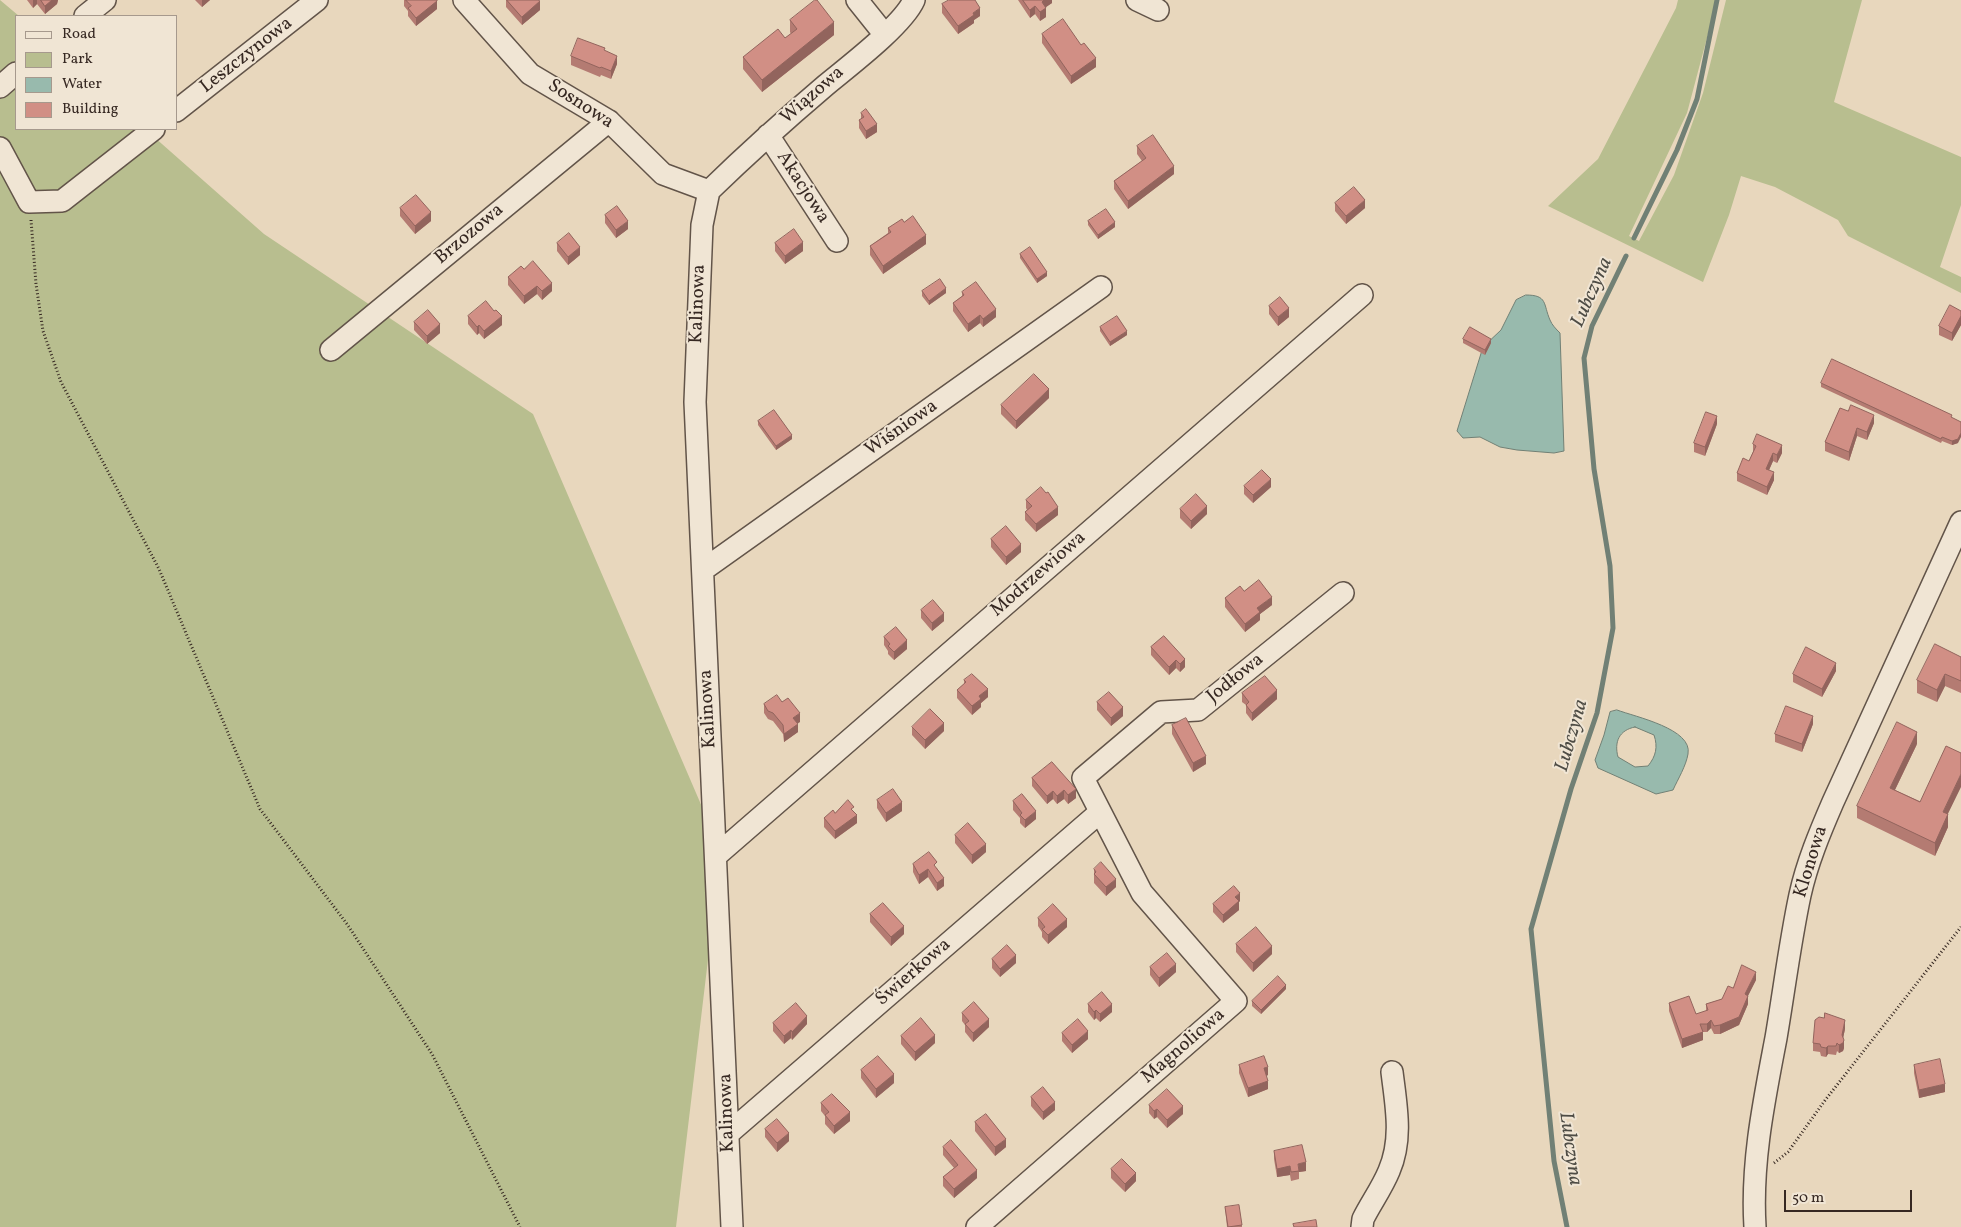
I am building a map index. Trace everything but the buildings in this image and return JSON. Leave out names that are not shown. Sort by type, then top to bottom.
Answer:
[{"type":"street","points":[[86,15],[105,0]]},
{"type":"street","name":"Leszczynowa","points":[[178,109],[317,0]]},
{"type":"street","name":"Sosnowa","points":[[464,0],[530,74],[609,120],[663,174],[709,191]]},
{"type":"street","points":[[857,0],[885,35]]},
{"type":"street","name":"Wiązowa","points":[[709,191],[768,135],[885,35],[912,6],[914,0]]},
{"type":"street","points":[[1137,0],[1158,10]]},
{"type":"street","points":[[0,87],[15,74]]},
{"type":"street","name":"Brzozowa","points":[[332,350],[609,120]]},
{"type":"street","points":[[0,148],[29,202],[62,202],[153,130]]},
{"type":"street","name":"Akacjowa","points":[[768,135],[837,241]]},
{"type":"street","name":"Kalinowa","points":[[709,191],[702,225],[695,402],[732,1227]]},
{"type":"street","name":"Wiśniowa","points":[[702,570],[1101,287]]},
{"type":"street","name":"Modrzewiowa","points":[[716,855],[1362,295]]},
{"type":"street","name":"Klonowa","points":[[1755,1227],[1755,1176],[1760,1128],[1800,894],[1821,830],[1836,795],[1961,522]]},
{"type":"street","name":"Jodłowa","points":[[1099,813],[1082,778],[1161,712],[1198,710],[1343,593]]},
{"type":"street","name":"Świerkowa","points":[[729,1133],[1099,813]]},
{"type":"street","name":"Magnoliowa","points":[[977,1227],[1236,1001],[1142,893],[1099,813]]},
{"type":"street","points":[[1362,1227],[1363,1219],[1389,1172],[1395,1152],[1398,1125],[1392,1072]]},
{"type":"path","points":[[29,202],[36,284],[43,331],[61,382],[159,569],[260,809],[347,924],[432,1054],[520,1227]]},
{"type":"path","points":[[1755,1176],[1788,1152],[1826,1100],[1961,927]]},
{"type":"green space","points":[[0,0],[18,15],[15,15],[15,130],[146,130],[264,234],[533,414],[721,851],[676,1227],[0,1227]]},
{"type":"green space","points":[[1678,0],[1717,0],[1687,113],[1629,236],[1639,241],[1674,175],[1703,93],[1726,0],[1862,0],[1834,102],[1961,157],[1961,205],[1940,267],[1961,277],[1961,293],[1848,236],[1838,220],[1775,187],[1741,176],[1729,215],[1703,282],[1548,206],[1598,159],[1676,8]]},
{"type":"water","points":[[1526,295],[1533,295],[1544,302],[1551,322],[1560,333],[1564,451],[1554,453],[1500,447],[1480,437],[1463,438],[1457,431],[1483,347],[1501,330],[1516,300]]},
{"type":"water","points":[[1617,710],[1649,720],[1673,731],[1682,738],[1687,745],[1688,754],[1684,768],[1673,790],[1656,794],[1598,768],[1595,760],[1610,712]],"holes":[[[1635,727],[1654,735],[1655,751],[1653,759],[1648,766],[1635,767],[1618,757],[1617,742],[1625,731]]]},
{"type":"waterway","name":"Lubczyna","points":[[1634,238],[1677,150],[1697,99],[1717,0]]},
{"type":"waterway","name":"Lubczyna","points":[[1567,1227],[1554,1161],[1531,929],[1571,789],[1597,713],[1613,628],[1610,566],[1594,469],[1584,358],[1592,326],[1626,256]]}]
